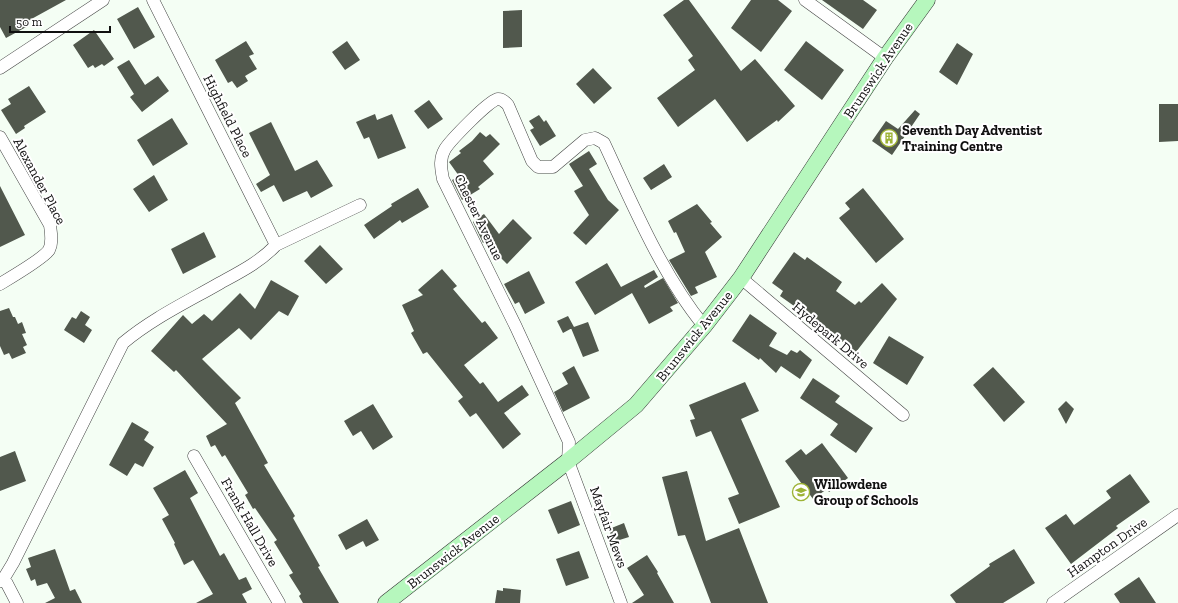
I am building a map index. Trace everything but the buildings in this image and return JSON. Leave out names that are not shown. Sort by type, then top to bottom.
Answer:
[{"type":"main road","name":"Brunswick Avenue","points":[[386,603],[568,461],[636,405],[704,326],[741,278],[885,58],[927,0]]},
{"type":"street","points":[[0,68],[103,0]]},
{"type":"street","name":"Highfield Place","points":[[154,0],[276,245]]},
{"type":"street","points":[[805,0],[885,58]]},
{"type":"street","name":"Chester Avenue","points":[[568,461],[569,442],[516,327],[443,179],[440,163],[445,149],[489,103],[499,99],[504,100],[508,105],[532,161],[538,167],[553,167],[585,140],[595,138],[604,143],[637,214],[686,304],[704,326]]},
{"type":"street","name":"Alexander Place","points":[[0,137],[50,225],[52,237],[49,250],[40,259],[0,284]]},
{"type":"street","points":[[17,603],[2,580],[123,343],[143,326],[266,256],[276,245],[360,205]]},
{"type":"street","name":"Hydepark Drive","points":[[741,278],[903,415]]},
{"type":"street","name":"Frank Hall Drive","points":[[194,456],[279,603]]},
{"type":"street","name":"Mayfair Mews","points":[[568,461],[621,603]]},
{"type":"street","name":"Hampton Drive","points":[[1053,603],[1178,515]]},
{"type":"place","name":"Seventh Day Adventist Training Centre","points":[[889,138]]},
{"type":"place","name":"Willowdene Group of Schools","points":[[801,492]]}]
